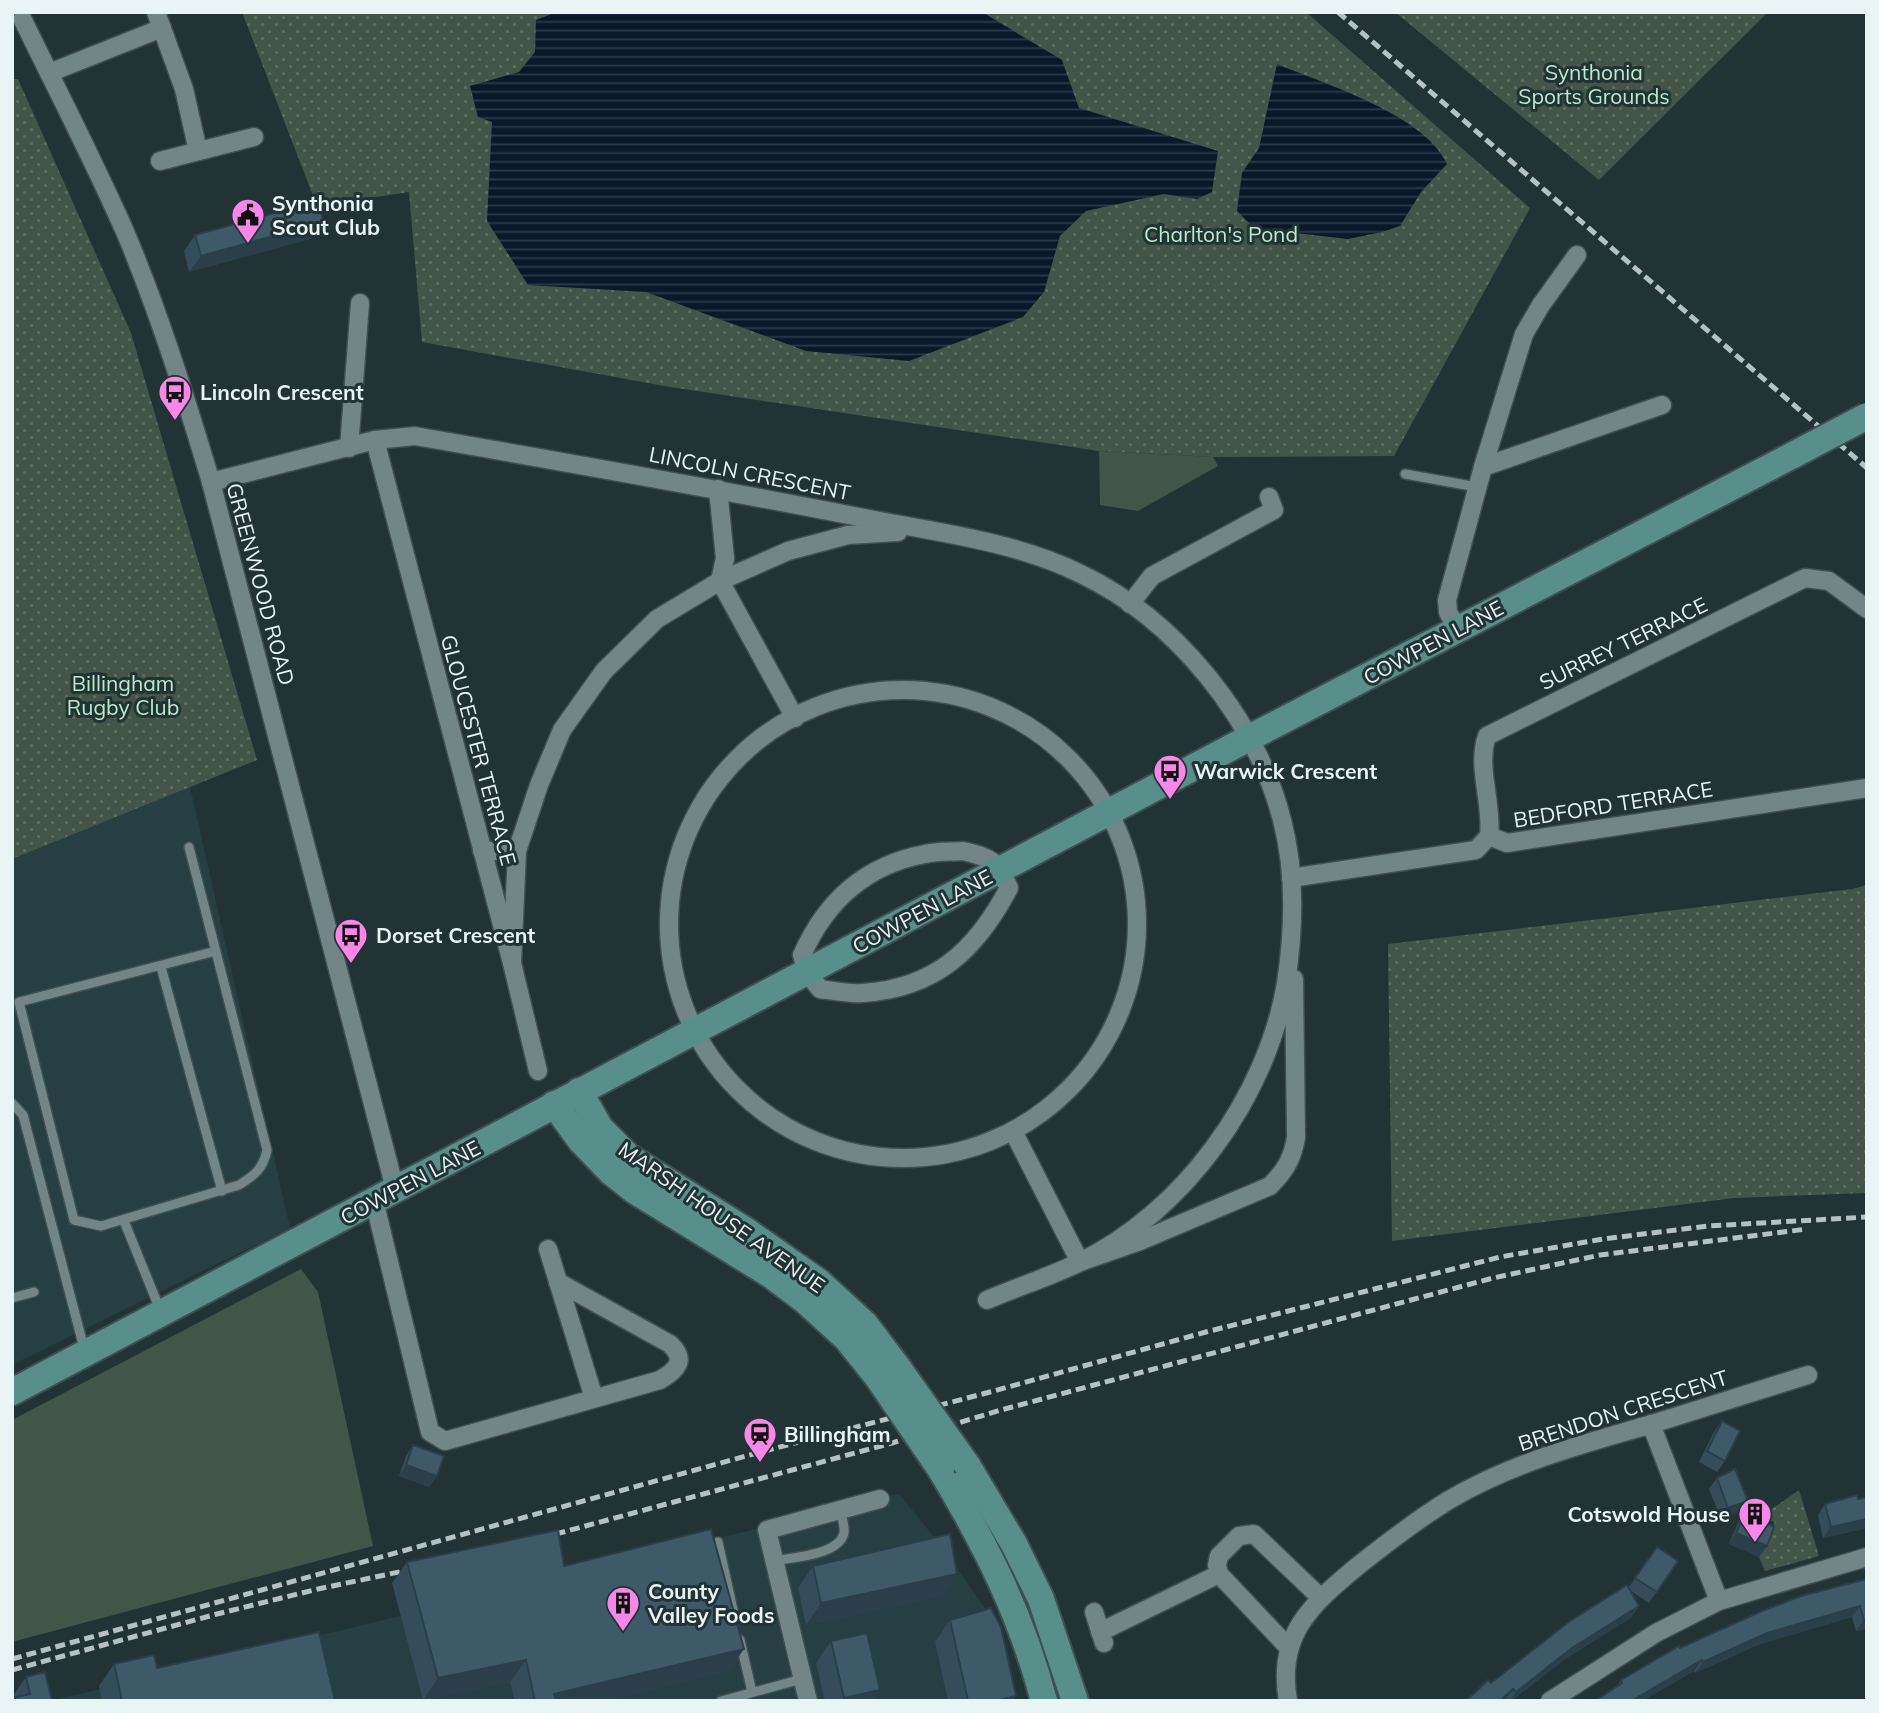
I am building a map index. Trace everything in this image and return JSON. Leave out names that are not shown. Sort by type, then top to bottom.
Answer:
[{"type":"street","name":"GREENWOOD ROAD","points":[[19,12],[125,233],[155,308],[211,482],[384,1195]]},
{"type":"street","points":[[48,73],[159,20],[184,89],[198,151]]},
{"type":"street","points":[[160,161],[254,136]]},
{"type":"street","points":[[1457,629],[1448,612],[1447,600],[1477,487],[1524,334],[1541,305],[1577,256]]},
{"type":"street","points":[[349,447],[361,299]]},
{"type":"street","points":[[1483,467],[1662,405]]},
{"type":"street","name":"COWPEN LANE","points":[[12,1392],[1000,869],[1867,416]]},
{"type":"street","name":"LINCOLN CRESCENT","points":[[211,482],[375,440],[415,436],[718,489],[1019,549],[1082,574],[1129,604],[1174,639],[1210,678],[1249,738]]},
{"type":"street","name":"GLOUCESTER TERRACE","points":[[375,440],[513,962],[538,1072]]},
{"type":"street","points":[[718,489],[725,558],[720,581],[796,718]]},
{"type":"street","points":[[1129,604],[1152,576],[1274,510],[1269,497]]},
{"type":"street","points":[[513,962],[517,851],[539,785],[562,730],[604,671],[657,619],[720,581],[788,551],[848,535],[926,531]]},
{"type":"street","name":"SURREY TERRACE","points":[[1489,836],[1491,821],[1482,750],[1487,736],[1805,578],[1829,581],[1867,609]]},
{"type":"street","points":[[880,689],[932,690],[978,700],[1022,720],[1054,746],[1094,789],[1107,813],[1123,845],[1135,882],[1137,926],[1129,983],[1118,1016],[1102,1046],[1079,1077],[1058,1099],[1013,1131],[950,1153],[883,1158],[847,1152],[812,1140],[776,1121],[748,1101],[724,1078],[694,1032],[673,964],[671,914],[679,858],[697,814],[731,765],[766,735],[796,718],[833,700],[880,689]]},
{"type":"street","points":[[987,1300],[1140,1241],[1270,1186],[1285,1170],[1294,1153],[1296,1137],[1291,878],[1282,821],[1262,763],[1249,738]]},
{"type":"street","name":"BEDFORD TERRACE","points":[[1291,878],[1476,850],[1489,836],[1507,843],[1867,788]]},
{"type":"street","points":[[482,851],[517,851]]},
{"type":"street","name":"COWPEN LANE","points":[[963,851],[987,856],[1000,869],[1009,888],[992,920],[972,944],[946,967],[907,986],[862,993],[820,989],[807,972],[802,955],[814,929],[836,900],[878,868],[926,853],[963,851]]},
{"type":"street","points":[[1080,1262],[1124,1235],[1176,1192],[1230,1125],[1250,1088],[1271,1036],[1283,995],[1293,939]]},
{"type":"street","name":"MARSH HOUSE AVENUE","points":[[579,1091],[600,1128],[629,1157],[746,1230],[819,1282],[865,1324],[886,1370],[954,1468],[1014,1544],[1041,1599],[1075,1701]]},
{"type":"street","name":"MARSH HOUSE AVENUE","points":[[554,1104],[581,1141],[611,1172],[635,1191],[771,1275],[803,1298],[847,1339],[886,1370]]},
{"type":"street","points":[[1013,1131],[1080,1262]]},
{"type":"street","points":[[384,1195],[430,1432],[445,1441],[660,1380],[674,1372],[679,1361],[677,1351],[670,1344],[558,1282]]},
{"type":"street","points":[[548,1249],[594,1398]]},
{"type":"street","name":"BRENDON CRESCENT","points":[[1288,1701],[1285,1665],[1288,1647],[1303,1618],[1321,1598],[1388,1542],[1451,1499],[1514,1468],[1582,1444],[1808,1375]]},
{"type":"street","points":[[1651,1424],[1719,1601]]},
{"type":"street","name":"MARSH HOUSE AVENUE","points":[[954,1468],[980,1535],[1015,1609],[1044,1701]]},
{"type":"street","points":[[807,1701],[767,1530],[880,1499]]},
{"type":"street","points":[[1288,1647],[1219,1574],[1219,1556],[1240,1536],[1254,1534],[1321,1598]]},
{"type":"street","points":[[1550,1701],[1656,1633],[1719,1601],[1867,1557]]},
{"type":"street","points":[[1094,1612],[1102,1638],[1219,1574]]},
{"type":"lane","points":[[1405,474],[1477,487]]},
{"type":"lane","points":[[189,848],[216,951],[267,1150],[264,1166],[239,1185],[124,1221],[101,1226],[74,1220],[19,1002],[216,951]]},
{"type":"lane","points":[[161,967],[222,1191]]},
{"type":"lane","points":[[12,1103],[23,1115],[85,1354]]},
{"type":"lane","points":[[124,1221],[162,1314]]},
{"type":"lane","points":[[12,1298],[34,1292]]},
{"type":"lane","points":[[774,1561],[833,1549],[841,1541],[845,1529],[840,1510]]},
{"type":"lane","points":[[718,1542],[752,1692]]},
{"type":"lane","points":[[721,1701],[802,1679]]},
{"type":"shaded area","name":"Charlton's Pond","points":[[557,12],[982,12],[1062,60],[1079,108],[1218,151],[1212,192],[1197,199],[1164,194],[1086,211],[1060,236],[1044,292],[1023,317],[909,361],[806,351],[646,292],[528,285],[487,221],[492,122],[478,117],[470,86],[519,72],[535,52],[536,20]]},
{"type":"shaded area","name":"Charlton's Pond","points":[[1277,64],[1372,103],[1418,131],[1435,146],[1447,164],[1421,192],[1400,226],[1348,239],[1287,232],[1259,233],[1237,211],[1242,173],[1259,148]]},
{"type":"shaded area","points":[[190,787],[290,1228],[12,1365],[12,859]]},
{"type":"shaded area","points":[[899,1494],[944,1549],[989,1614],[1009,1701],[51,1701]]},
{"type":"green space","name":"Charlton's Pond","points":[[242,12],[1306,12],[1530,208],[1394,456],[1213,457],[1099,451],[670,387],[422,342],[409,192],[317,206]]},
{"type":"green space","name":"Synthonia Sports Grounds","points":[[1395,12],[1768,12],[1599,180]]},
{"type":"green space","name":"Billingham Rugby Club","points":[[12,79],[18,79],[131,333],[257,760],[12,859]]},
{"type":"green space","points":[[1099,451],[1213,457],[1218,466],[1138,511],[1100,505]]},
{"type":"green space","points":[[1867,885],[1867,1193],[1734,1198],[1392,1241],[1388,944],[1852,889]]},
{"type":"green space","points":[[301,1269],[318,1292],[373,1546],[12,1642],[12,1420]]},
{"type":"green space","points":[[1799,1490],[1819,1556],[1765,1571],[1759,1557],[1775,1522],[1759,1518]]},
{"type":"building","points":[[318,201],[324,222],[201,256],[195,235]]},
{"type":"building","points":[[1722,1421],[1740,1431],[1725,1461],[1707,1451]]},
{"type":"building","points":[[413,1445],[444,1456],[437,1476],[406,1465]]},
{"type":"building","points":[[1735,1469],[1748,1501],[1728,1508],[1717,1478]]},
{"type":"building","points":[[1857,1495],[1858,1499],[1867,1497],[1867,1519],[1831,1527],[1825,1504]]},
{"type":"building","points":[[1745,1512],[1774,1527],[1767,1546],[1736,1533]]},
{"type":"building","points":[[711,1529],[744,1649],[554,1694],[556,1701],[535,1701],[526,1660],[438,1678],[407,1562],[558,1530],[564,1566]]},
{"type":"building","points":[[950,1534],[957,1574],[821,1603],[813,1566]]},
{"type":"building","points":[[1657,1547],[1678,1561],[1657,1592],[1635,1578]]},
{"type":"building","points":[[1867,1579],[1867,1620],[1864,1620],[1860,1606],[1767,1633],[1703,1662],[1702,1660],[1631,1701],[1595,1701],[1622,1683],[1621,1680],[1679,1646],[1680,1648],[1801,1596]]},
{"type":"building","points":[[1627,1585],[1639,1606],[1572,1648],[1516,1692],[1513,1689],[1500,1701],[1466,1701],[1488,1680],[1491,1683],[1570,1621]]},
{"type":"building","points":[[991,1608],[1001,1627],[1016,1696],[995,1701],[968,1701],[950,1620]]},
{"type":"building","points":[[319,1632],[335,1701],[122,1701],[114,1664],[154,1655],[157,1668]]},
{"type":"building","points":[[867,1633],[880,1690],[844,1698],[831,1641]]},
{"type":"building","points":[[45,1672],[52,1701],[12,1701],[12,1698],[30,1694],[26,1677]]},
{"type":"railway","points":[[1338,12],[1867,468]]},
{"type":"railway","points":[[12,1659],[757,1453],[1206,1332],[1500,1257],[1603,1239],[1708,1226],[1867,1217]]},
{"type":"railway","points":[[541,1538],[892,1443],[1001,1410],[1493,1278],[1600,1255],[1807,1229]]},
{"type":"railway","points":[[12,1670],[217,1614],[418,1568]]},
{"type":"place","name":"Synthonia Scout Club","points":[[248,245]]},
{"type":"place","name":"Lincoln Crescent","points":[[175,422]]},
{"type":"place","name":"Warwick Crescent","points":[[1170,801]]},
{"type":"place","name":"Dorset Crescent","points":[[351,965]]},
{"type":"place","name":"Billingham","points":[[760,1464]]},
{"type":"place","name":"Cotswold House","points":[[1755,1544]]},
{"type":"place","name":"County Valley Foods","points":[[623,1633]]}]
